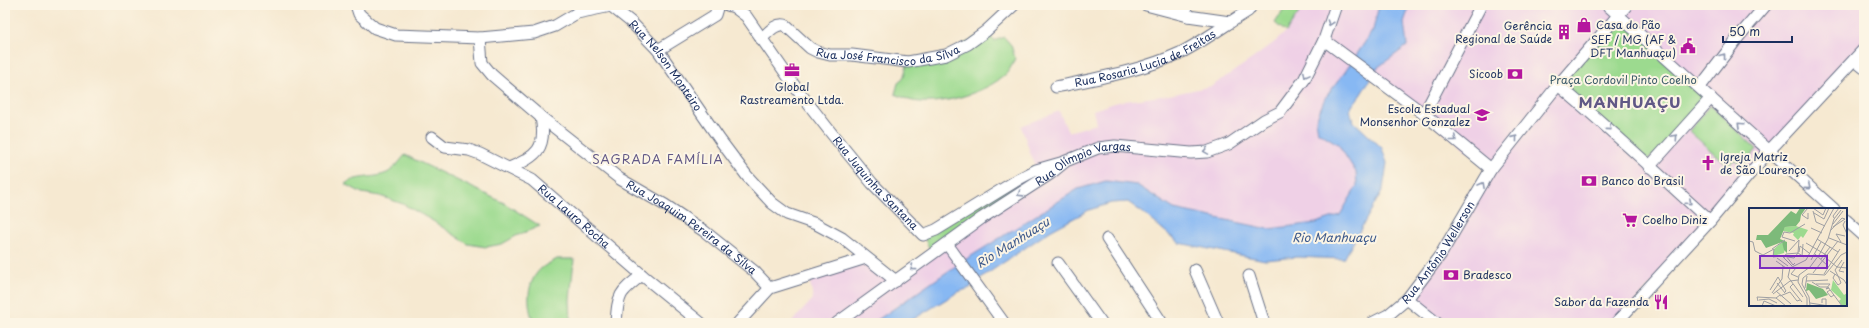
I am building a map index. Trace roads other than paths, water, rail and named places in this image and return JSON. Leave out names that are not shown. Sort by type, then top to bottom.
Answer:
[{"type":"street","points":[[658,50],[715,15],[718,5]]},
{"type":"street","name":"Rua Juquinha Santana","points":[[727,5],[734,7],[746,16],[796,88],[832,134],[872,182],[924,235],[936,230],[1036,170],[1066,161]]},
{"type":"street","name":"Rua José Francisco da Silva","points":[[761,39],[780,24],[785,25],[810,48],[824,53],[908,62],[946,55],[968,44],[986,31],[1014,5]]},
{"type":"street","points":[[1146,5],[1188,16],[1230,22]]},
{"type":"street","points":[[1183,5],[1188,16]]},
{"type":"street","name":"Rua Rosaria Lucia de Freitas","points":[[1056,87],[1113,75],[1164,60],[1199,42],[1248,11],[1252,5]]},
{"type":"street","name":"Rua Olímpio Vargas","points":[[837,323],[982,218],[1045,177],[1066,161],[1098,148],[1115,146],[1191,153],[1207,152],[1229,144],[1264,120],[1280,112],[1304,80],[1324,40],[1336,5]]},
{"type":"street","points":[[1424,114],[1481,5]]},
{"type":"street","points":[[1607,5],[1700,87],[1768,152],[1833,208]]},
{"type":"street","points":[[1627,5],[1558,85],[1617,135],[1710,221]]},
{"type":"street","points":[[1700,87],[1740,35],[1766,5]]},
{"type":"street","name":"Rua Nelson Monteiro","points":[[357,10],[375,28],[396,35],[480,38],[534,33],[555,26],[577,13],[611,6],[630,22],[658,50],[720,140],[747,176],[772,203],[787,214],[816,224],[842,238],[896,281]]},
{"type":"street","name":"Rua Joaquim Pereira da Silva","points":[[480,38],[482,63],[492,75],[541,117],[620,179],[665,205],[704,231],[754,271],[770,288]]},
{"type":"street","points":[[1324,40],[1424,114],[1491,169]]},
{"type":"street","points":[[1616,323],[1710,221],[1768,152],[1864,49]]},
{"type":"street","points":[[1854,60],[1864,68]]},
{"type":"street","name":"Rua Antônio Wellerson","points":[[1372,323],[1388,315],[1406,299],[1441,254],[1491,169],[1558,85]]},
{"type":"street","points":[[1650,167],[1711,98]]},
{"type":"street","points":[[509,168],[527,161],[537,153],[542,144],[544,132],[541,117]]},
{"type":"street","name":"Rua Lauro Rocha","points":[[432,137],[445,147],[475,152],[532,180],[642,275],[701,323]]},
{"type":"street","points":[[1847,221],[1864,236]]},
{"type":"street","points":[[1107,239],[1162,323]]},
{"type":"street","points":[[947,244],[984,294],[1002,322]]},
{"type":"street","points":[[738,323],[770,288],[866,258]]},
{"type":"street","points":[[1058,263],[1101,323]]},
{"type":"street","points":[[1195,270],[1218,323]]},
{"type":"street","points":[[616,323],[618,302],[624,289],[642,275]]},
{"type":"street","points":[[1248,276],[1264,323]]},
{"type":"street","points":[[1406,299],[1437,323]]},
{"type":"water","name":"Rio Manhuaçu","points":[[1379,5],[1410,5],[1404,22],[1407,46],[1377,68],[1349,110],[1354,122],[1382,148],[1387,163],[1383,189],[1344,259],[1297,257],[1265,260],[1179,243],[1128,202],[1111,203],[1089,210],[1050,231],[975,282],[970,288],[958,292],[907,323],[873,323],[960,263],[1078,189],[1106,181],[1137,185],[1174,209],[1269,229],[1316,223],[1340,215],[1357,186],[1356,172],[1338,144],[1318,132],[1316,120],[1325,98],[1345,72],[1373,30]]},
{"type":"place","name":"Casa do Pão","points":[[1584,25]]},
{"type":"place","name":"Gerência Regional de Saúde","points":[[1564,32]]},
{"type":"place","name":"SEF / MG (AF & DFT Manhuaçu)","points":[[1688,46]]},
{"type":"place","name":"Global Rastreamento Ltda.","points":[[792,70]]},
{"type":"place","name":"Sicoob","points":[[1515,74]]},
{"type":"place","name":"Escola Estadual Monsenhor Gonzalez","points":[[1482,115]]},
{"type":"place","name":"Igreja Matriz de São Lourenço","points":[[1708,163]]},
{"type":"place","name":"Banco do Brasil","points":[[1589,181]]},
{"type":"place","name":"Coelho Diniz","points":[[1630,220]]},
{"type":"place","name":"Bradesco","points":[[1451,275]]},
{"type":"place","name":"Sabor da Fazenda","points":[[1661,302]]},
{"type":"district","name":"MANHUAÇU","points":[[1630,103]]},
{"type":"district","name":"SAGRADA FAMÍLIA","points":[[658,160]]},
{"type":"park label","name":"Praça Cordovil Pinto Coelho","points":[[1623,80]]}]
